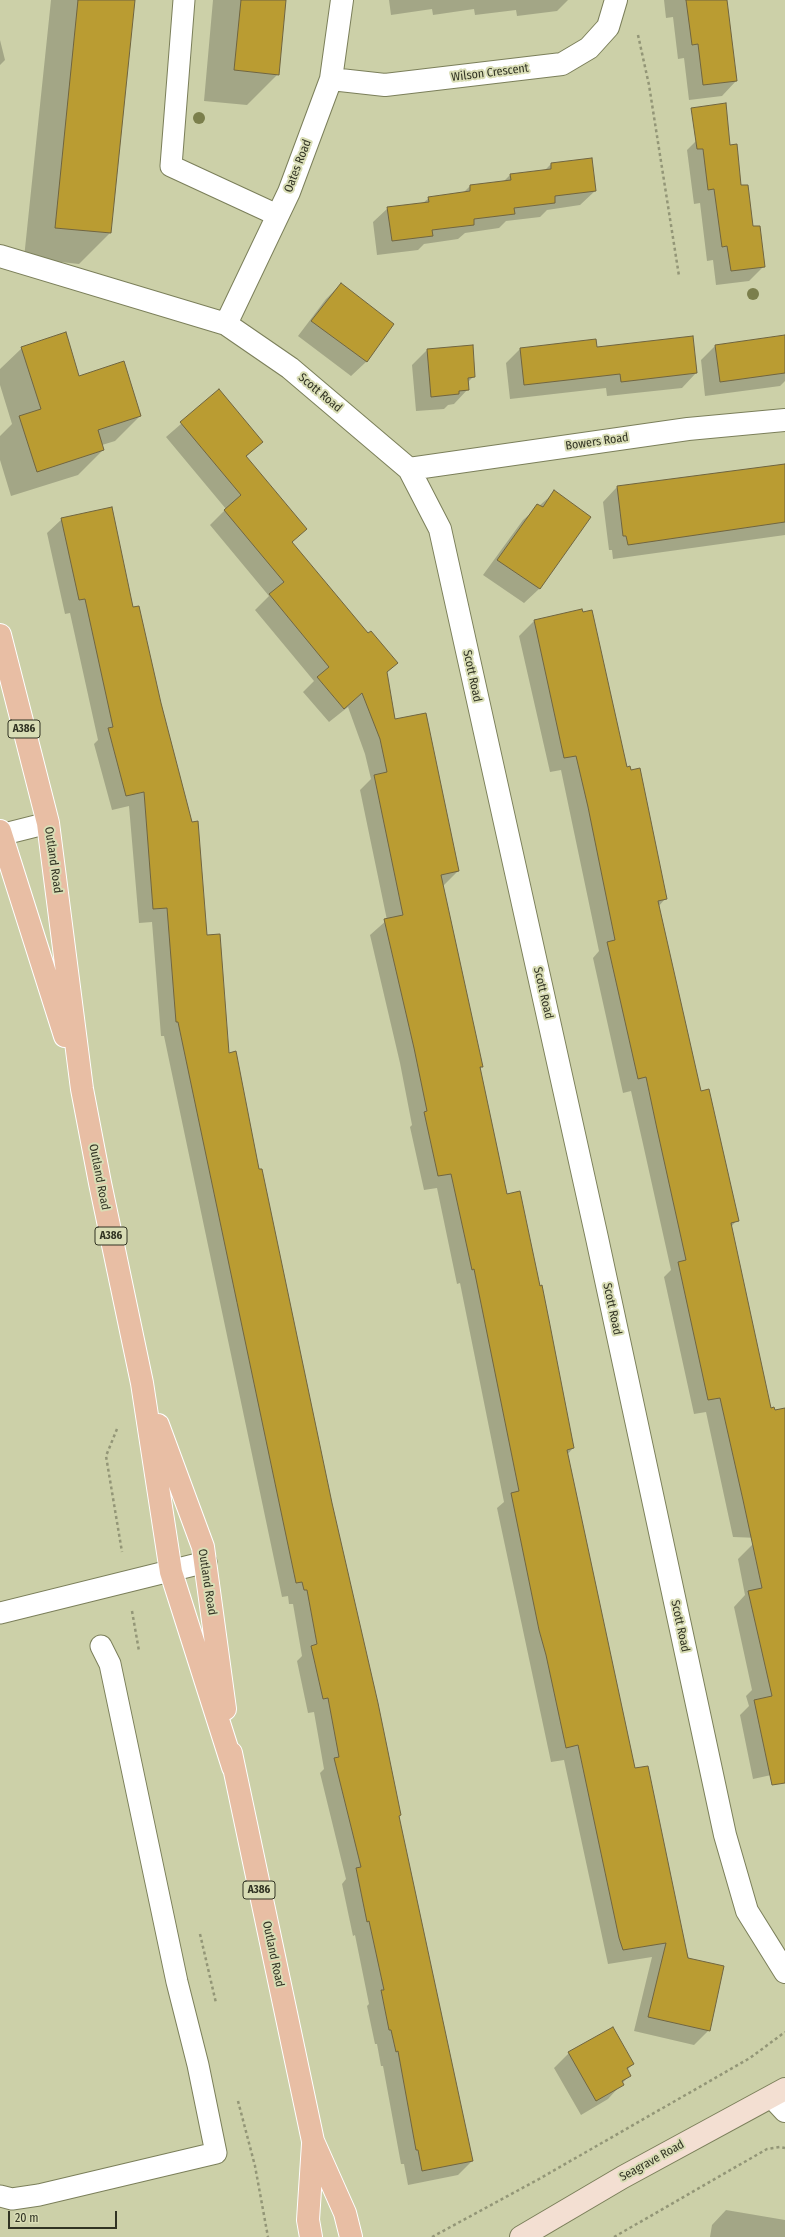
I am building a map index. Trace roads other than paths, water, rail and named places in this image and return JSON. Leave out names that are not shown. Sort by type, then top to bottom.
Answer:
[{"type":"main road","name":"Outland Road","points":[[0,635],[48,823],[82,1089],[142,1383],[170,1572],[233,1767]]},
{"type":"main road","name":"Outland Road","points":[[0,833],[82,1089]]},
{"type":"main road","name":"Outland Road","points":[[142,1383],[203,1547],[233,1767],[313,2141],[345,2213],[350,2237]]},
{"type":"main road","name":"Outland Road","points":[[311,2237],[308,2220],[313,2141]]},
{"type":"street","name":"Oates Road","points":[[226,324],[289,192],[330,79],[342,0]]},
{"type":"street","name":"Wilson Crescent","points":[[330,79],[385,85],[562,64],[589,48],[608,27],[616,0]]},
{"type":"street","name":"Scott Road","points":[[0,256],[226,324],[290,368],[409,469],[440,529],[597,1238],[724,1834],[747,1911],[785,1972]]},
{"type":"street","name":"Bowers Road","points":[[409,469],[688,429],[785,420]]},
{"type":"street","name":"Seagrave Road","points":[[520,2237],[623,2177],[781,2099]]},
{"type":"lane","points":[[184,0],[171,166],[277,215]]},
{"type":"lane","points":[[0,833],[48,823]]},
{"type":"lane","points":[[0,1613],[206,1562]]},
{"type":"lane","points":[[0,2196],[12,2199],[39,2195],[216,2153],[198,2065],[177,1982],[110,1664],[101,1646]]}]
